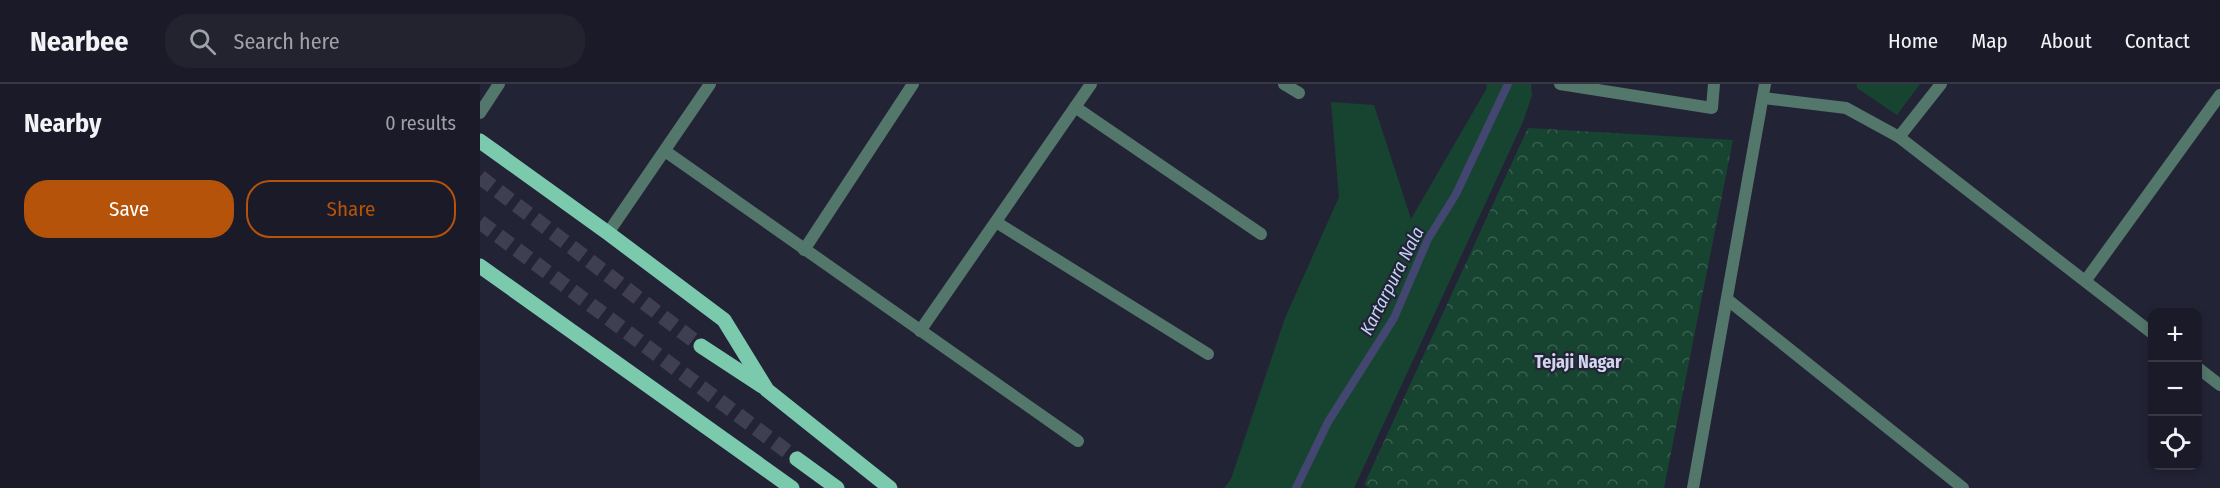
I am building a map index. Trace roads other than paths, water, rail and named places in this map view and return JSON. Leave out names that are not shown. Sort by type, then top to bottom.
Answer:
[{"type":"main road","points":[[480,141],[608,232],[724,320],[767,390]]},
{"type":"main road","points":[[480,266],[792,488]]},
{"type":"main road","points":[[701,346],[767,390],[890,488]]},
{"type":"main road","points":[[797,459],[837,488]]},
{"type":"street","points":[[480,114],[499,84]]},
{"type":"street","points":[[608,232],[710,84]]},
{"type":"street","points":[[804,249],[913,84]]},
{"type":"street","points":[[920,331],[1091,84]]},
{"type":"street","points":[[1284,84],[1299,93]]},
{"type":"street","points":[[1560,84],[1712,108],[1714,84]]},
{"type":"street","points":[[1693,488],[1765,84]]},
{"type":"street","points":[[1899,136],[1941,84]]},
{"type":"street","points":[[2086,280],[2220,95]]},
{"type":"street","points":[[1763,98],[1846,108],[1899,136],[2148,330]]},
{"type":"street","points":[[1075,107],[1261,234]]},
{"type":"street","points":[[665,152],[1077,441]]},
{"type":"street","points":[[996,222],[1208,354]]},
{"type":"street","points":[[1728,300],[1963,488]]},
{"type":"street","points":[[2202,371],[2220,385]]},
{"type":"waterway","name":"Kartarpura Nala","points":[[1296,488],[1328,422],[1394,318],[1428,239],[1456,194],[1508,84]]},
{"type":"tunnel","points":[[480,177],[701,346]]},
{"type":"tunnel","points":[[480,222],[797,459]]},
{"type":"district","name":"Tejaji Nagar","points":[[1578,362]]}]
